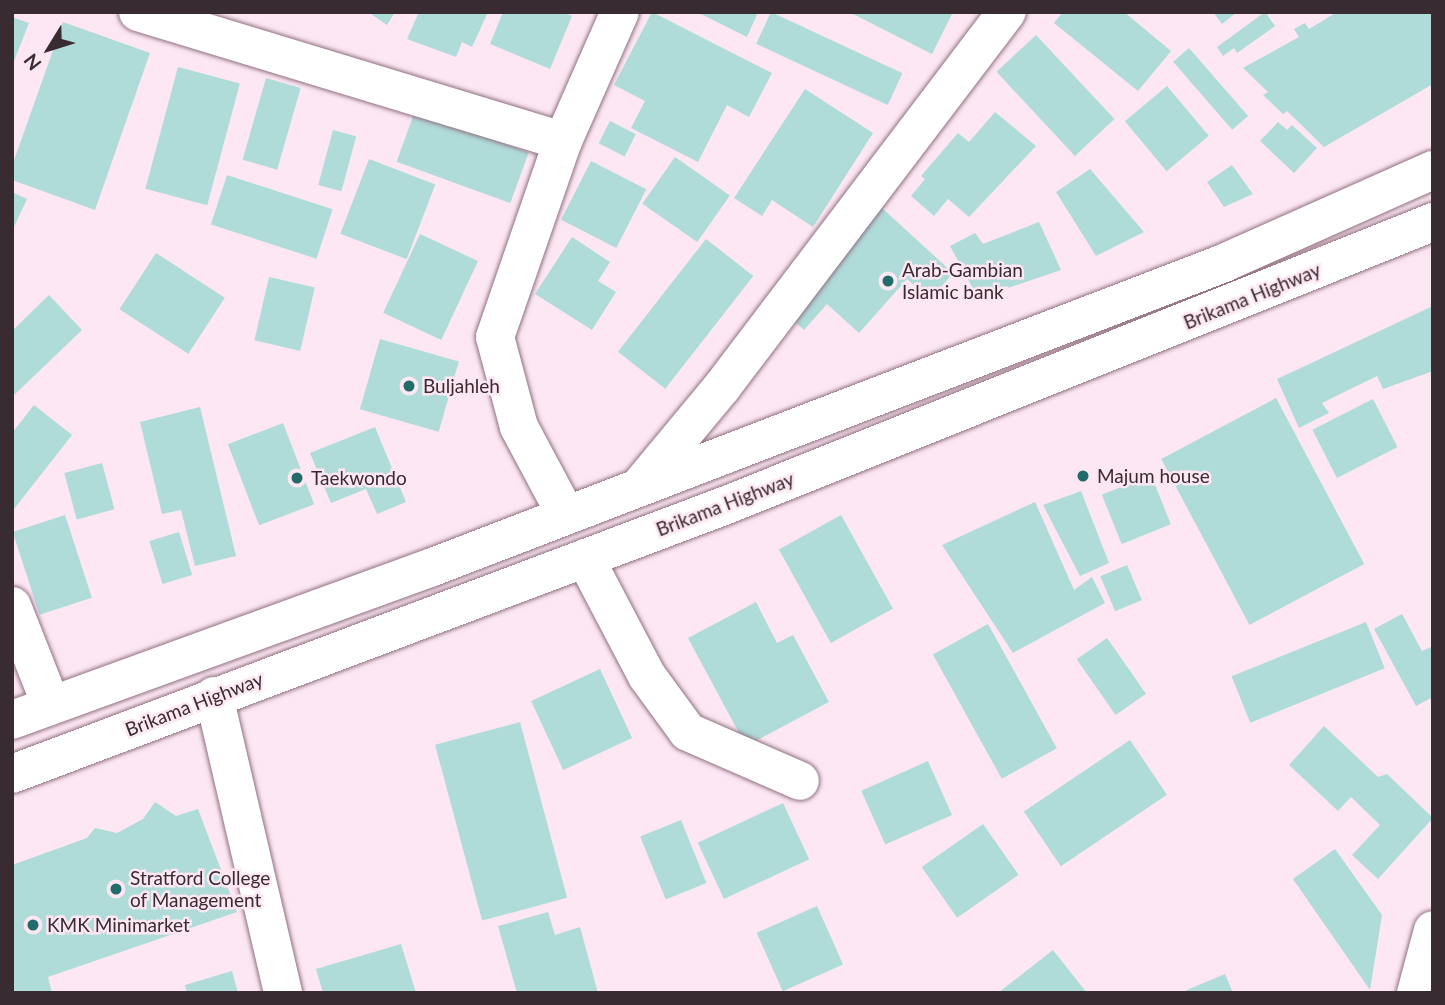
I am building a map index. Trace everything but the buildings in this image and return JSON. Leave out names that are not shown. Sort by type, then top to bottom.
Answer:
[{"type":"main road","points":[[138,12],[563,141]]},
{"type":"main road","points":[[565,515],[519,427],[495,337],[563,141],[620,12]]},
{"type":"main road","points":[[639,487],[722,387],[1007,12]]},
{"type":"main road","points":[[12,720],[565,515],[1224,263],[1433,170]]},
{"type":"main road","name":"Brikama Highway","points":[[12,774],[584,558],[1276,288],[1433,222]]},
{"type":"main road","points":[[584,558],[647,676],[688,732],[800,781]]},
{"type":"main road","points":[[12,606],[51,705]]},
{"type":"main road","points":[[214,696],[283,993]]},
{"type":"main road","points":[[1416,993],[1433,930]]},
{"type":"place","name":"Arab-Gambian Islamic bank","points":[[888,281]]},
{"type":"place","name":"Buljahleh","points":[[409,386]]},
{"type":"place","name":"Majum house","points":[[1083,476]]},
{"type":"place","name":"Taekwondo","points":[[297,478]]},
{"type":"place","name":"Stratford College of Management","points":[[116,889]]},
{"type":"place","name":"KMK Minimarket","points":[[33,925]]}]
